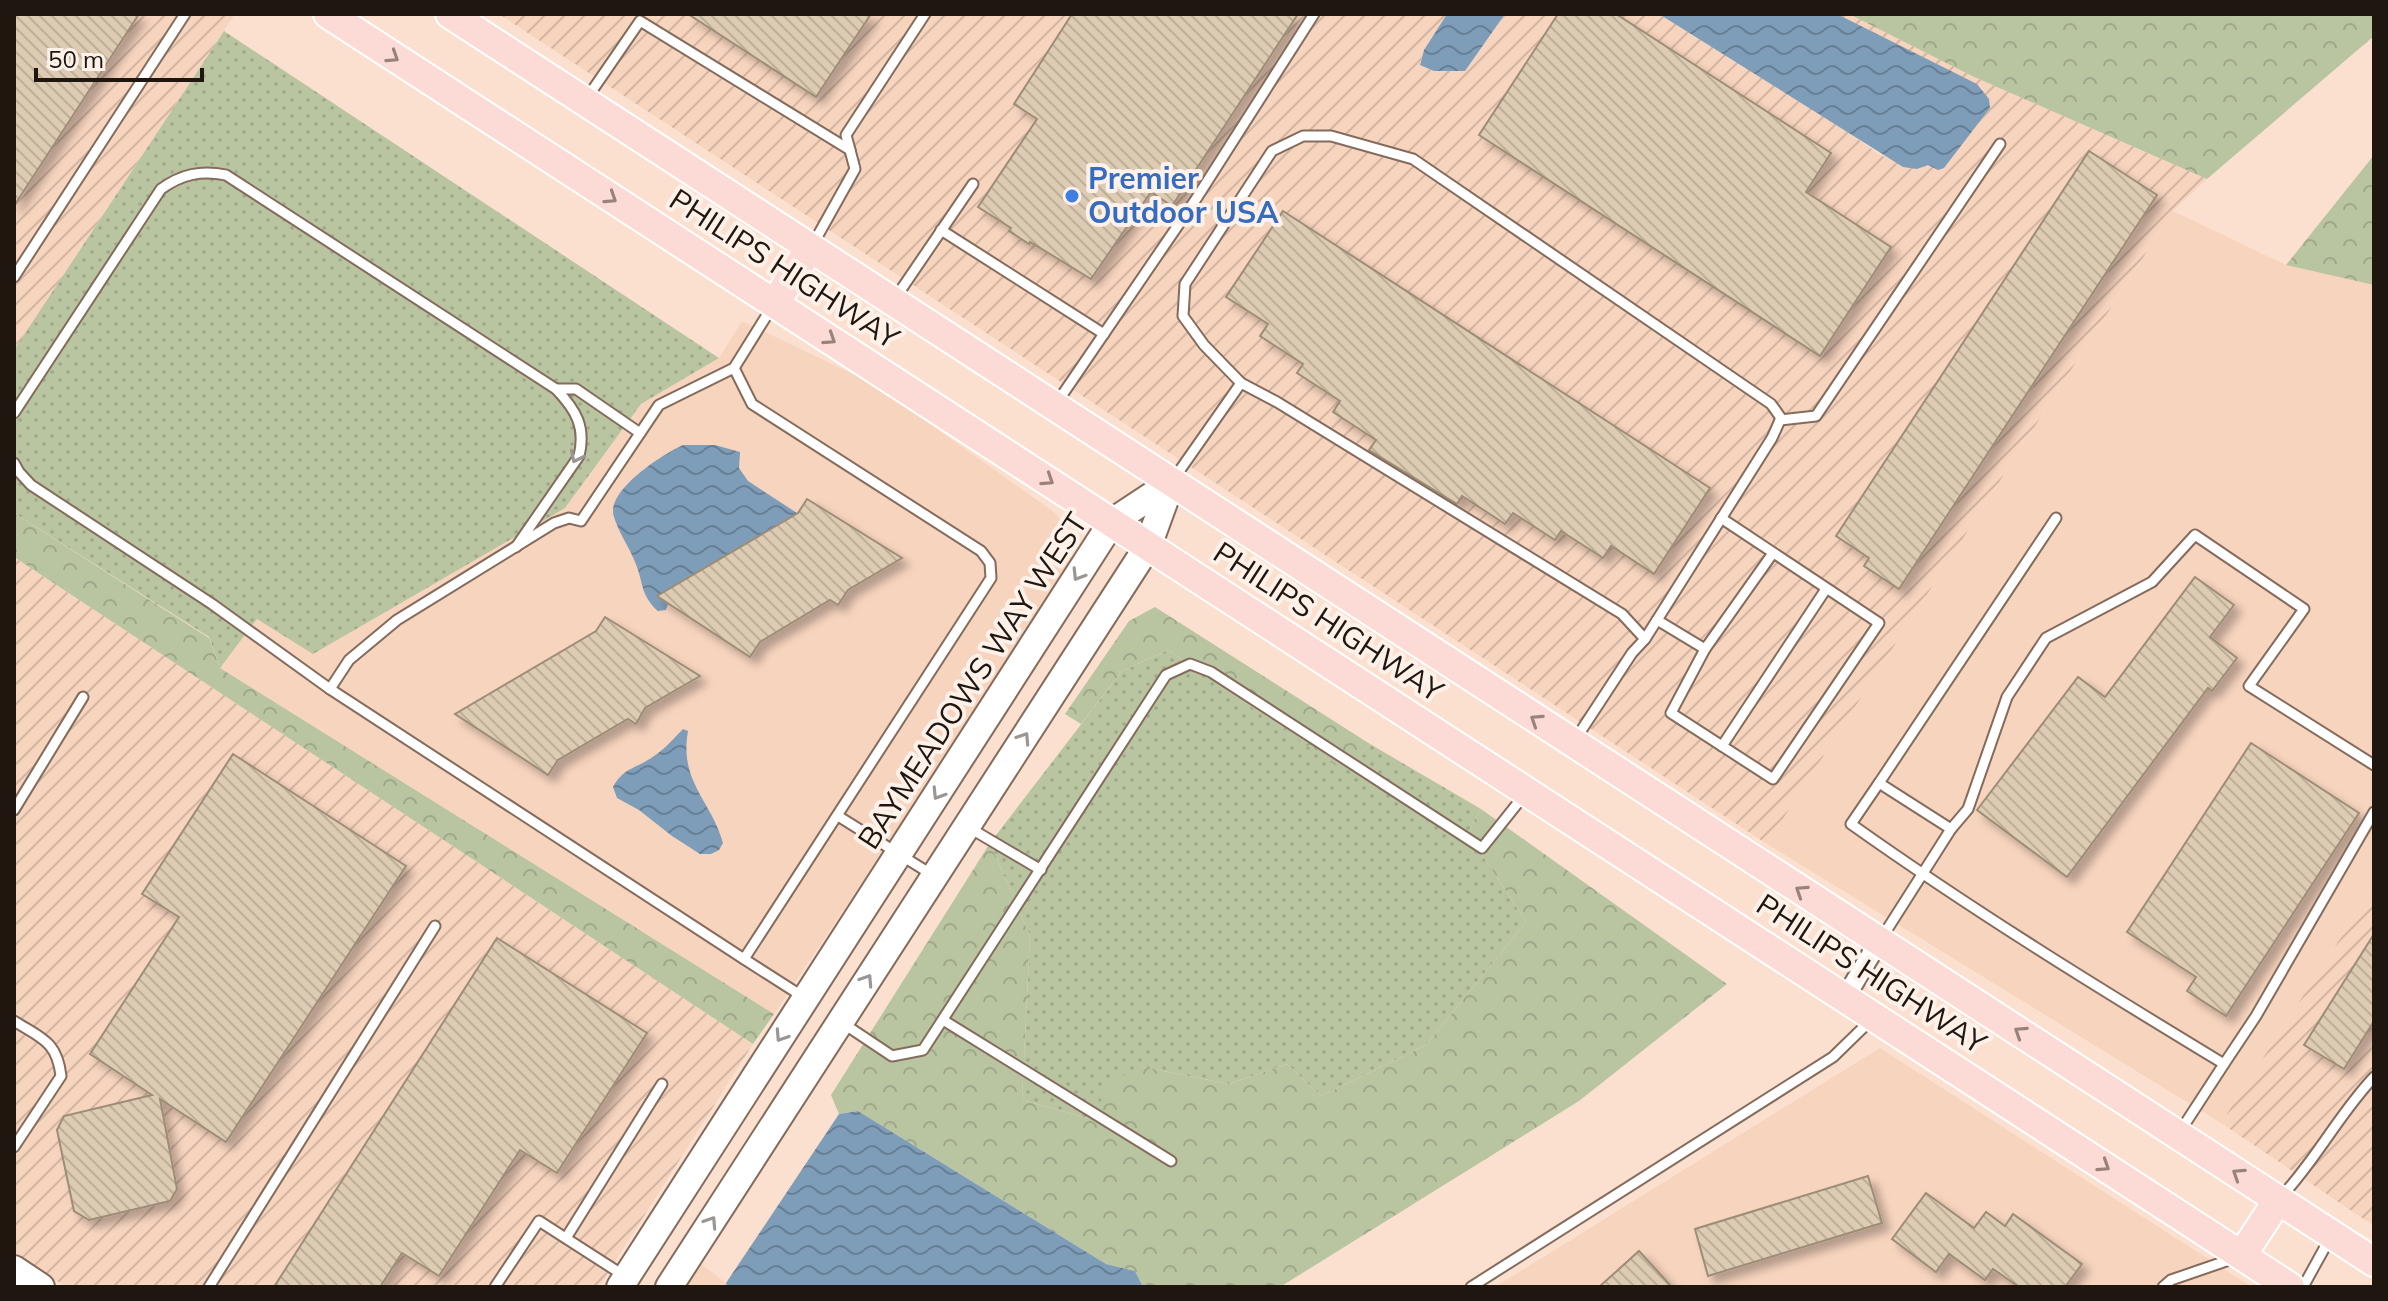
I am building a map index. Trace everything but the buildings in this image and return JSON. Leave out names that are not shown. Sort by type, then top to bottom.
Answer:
[{"type":"main road","name":"PHILIPS HIGHWAY","points":[[328,14],[2290,1287]]},
{"type":"main road","name":"PHILIPS HIGHWAY","points":[[450,14],[2374,1262]]},
{"type":"main road","points":[[775,303],[810,248]]},
{"type":"main road","points":[[2242,1255],[2278,1200]]},
{"type":"street","name":"BAYMEADOWS WAY WEST","points":[[623,1282],[1112,522],[1171,483]]},
{"type":"street","points":[[669,1287],[1148,546],[1171,483]]},
{"type":"street","points":[[1845,998],[1879,941]]},
{"type":"street","points":[[14,1269],[41,1287]]},
{"type":"lane","points":[[14,277],[185,14]]},
{"type":"lane","points":[[810,248],[855,169],[846,135],[925,14]]},
{"type":"lane","points":[[1055,407],[1196,199],[1314,14]]},
{"type":"lane","points":[[584,102],[640,21],[850,150]]},
{"type":"lane","points":[[1645,639],[1622,614],[1277,402],[1241,383],[1204,345],[1183,316],[1185,284],[1272,151],[1303,136],[1331,136],[1413,159],[1771,404],[1780,420]]},
{"type":"lane","points":[[1780,420],[1816,416],[2000,144]]},
{"type":"lane","points":[[14,413],[161,189],[175,179],[191,174],[209,172],[226,175],[556,389],[572,407],[581,424],[583,440],[579,456],[516,547]]},
{"type":"lane","points":[[892,302],[973,184]]},
{"type":"lane","points":[[941,230],[1104,334]]},
{"type":"lane","points":[[330,689],[349,660],[397,620],[554,523],[569,518],[581,521],[659,405],[734,368],[775,303]]},
{"type":"lane","points":[[734,368],[752,404],[981,551],[990,563],[991,578],[744,959]]},
{"type":"lane","points":[[1171,483],[1241,383]]},
{"type":"lane","points":[[556,389],[576,389],[640,433]]},
{"type":"lane","points":[[1572,744],[1632,653],[1645,639],[1772,438],[1780,420]]},
{"type":"lane","points":[[14,463],[31,485],[212,604],[330,689],[806,998]]},
{"type":"lane","points":[[1721,518],[1879,623],[1773,779],[1671,713],[1705,649],[1773,553]]},
{"type":"lane","points":[[2056,518],[1851,824],[1922,875],[2224,1064]]},
{"type":"lane","points":[[1879,941],[1951,829],[1968,809],[2007,697],[2046,638],[2152,582],[2195,535],[2304,609],[2249,686],[2374,765]]},
{"type":"lane","points":[[1722,746],[1826,589]]},
{"type":"lane","points":[[1657,620],[1705,649]]},
{"type":"lane","points":[[840,1022],[892,1056],[923,1050],[1166,675],[1190,664],[1211,672],[1482,848],[1527,792]]},
{"type":"lane","points":[[14,810],[83,697]]},
{"type":"lane","points":[[1879,783],[1951,829]]},
{"type":"lane","points":[[2178,1135],[2256,1016],[2374,812]]},
{"type":"lane","points":[[838,816],[934,876]]},
{"type":"lane","points":[[967,826],[1041,870]]},
{"type":"lane","points":[[209,1287],[435,926]]},
{"type":"lane","points":[[1471,1287],[1833,1057],[1874,1016]]},
{"type":"lane","points":[[943,1020],[1171,1161]]},
{"type":"lane","points":[[14,1021],[49,1043],[59,1056],[61,1076],[14,1147]]},
{"type":"lane","points":[[2278,1200],[2303,1173],[2374,1077]]},
{"type":"lane","points":[[566,1238],[662,1084]]},
{"type":"lane","points":[[495,1287],[539,1221],[623,1282]]},
{"type":"lane","points":[[2303,1287],[2332,1235]]},
{"type":"lane","points":[[2163,1287],[2171,1280],[2242,1255]]},
{"type":"shaded area","points":[[14,14],[235,14],[14,350]]},
{"type":"shaded area","points":[[499,14],[1447,14],[1424,50],[1420,64],[1434,71],[1465,71],[1505,14],[1659,14],[1833,121],[1880,155],[1917,169],[1928,165],[1989,99],[1976,84],[1837,14],[1849,14],[1972,76],[2207,179],[2173,211],[1767,844]]},
{"type":"shaded area","points":[[2173,211],[2286,265],[2374,285],[2374,886],[2221,1123],[1767,844]]},
{"type":"shaded area","points":[[742,321],[872,383],[1054,512],[1065,524],[1070,537],[1071,559],[1067,575],[774,1014],[220,668],[257,619],[565,508],[641,404],[719,358]]},
{"type":"shaded area","points":[[14,557],[753,1044],[599,1287],[66,1287],[14,1253]]},
{"type":"shaded area","points":[[2374,886],[2374,1226],[2221,1123]]},
{"type":"shaded area","points":[[1880,1048],[2252,1287],[1495,1287]]},
{"type":"shaded area","points":[[700,1263],[726,1283],[727,1287],[685,1287]]},
{"type":"green space","points":[[1849,14],[2374,14],[2374,36],[2207,179],[1972,76]]},
{"type":"green space","points":[[224,31],[719,358],[641,404],[565,508],[313,654],[257,619],[220,668],[209,637],[14,513],[14,350]]},
{"type":"green space","points":[[2374,155],[2374,285],[2286,265]]},
{"type":"green space","points":[[14,513],[209,638],[220,668],[774,1014],[753,1044],[14,557]]},
{"type":"green space","points":[[1155,607],[1370,744],[1344,771],[1168,650],[1122,671],[1081,724],[1065,714],[1129,621]]},
{"type":"green space","points":[[1168,650],[1344,770],[1370,744],[1481,809],[1468,833],[1526,922],[1426,1045],[1321,1096],[1287,1064],[1229,1084],[1143,1067],[1095,1120],[1022,1100],[1030,936],[990,843],[1122,671]]},
{"type":"green space","points":[[1481,809],[1727,984],[1579,1101],[1280,1287],[1143,1287],[1135,1271],[1106,1264],[858,1111],[839,1114],[831,1095],[990,843],[1030,936],[1022,1100],[1095,1120],[1107,1082],[1143,1067],[1229,1084],[1287,1064],[1321,1096],[1426,1045],[1526,922],[1468,833]]},
{"type":"water","points":[[1447,14],[1505,14],[1465,71],[1434,71],[1420,65],[1424,50]]},
{"type":"water","points":[[1659,14],[1837,14],[1977,84],[1989,99],[1990,108],[1944,168],[1938,170],[1928,165],[1917,169],[1903,167]]},
{"type":"water","points":[[683,445],[715,445],[740,452],[739,468],[748,481],[797,513],[657,596],[668,604],[666,610],[658,611],[645,594],[635,562],[614,517],[614,507],[618,496],[638,475]]},
{"type":"water","points":[[683,729],[688,731],[686,749],[692,778],[723,843],[719,850],[711,854],[700,854],[672,836],[639,810],[617,798],[613,787],[631,769],[666,747]]},
{"type":"water","points":[[858,1111],[1106,1264],[1135,1271],[1143,1287],[727,1287],[726,1283],[839,1114]]},
{"type":"place","name":"Premier Outdoor USA","points":[[1072,196]]}]
